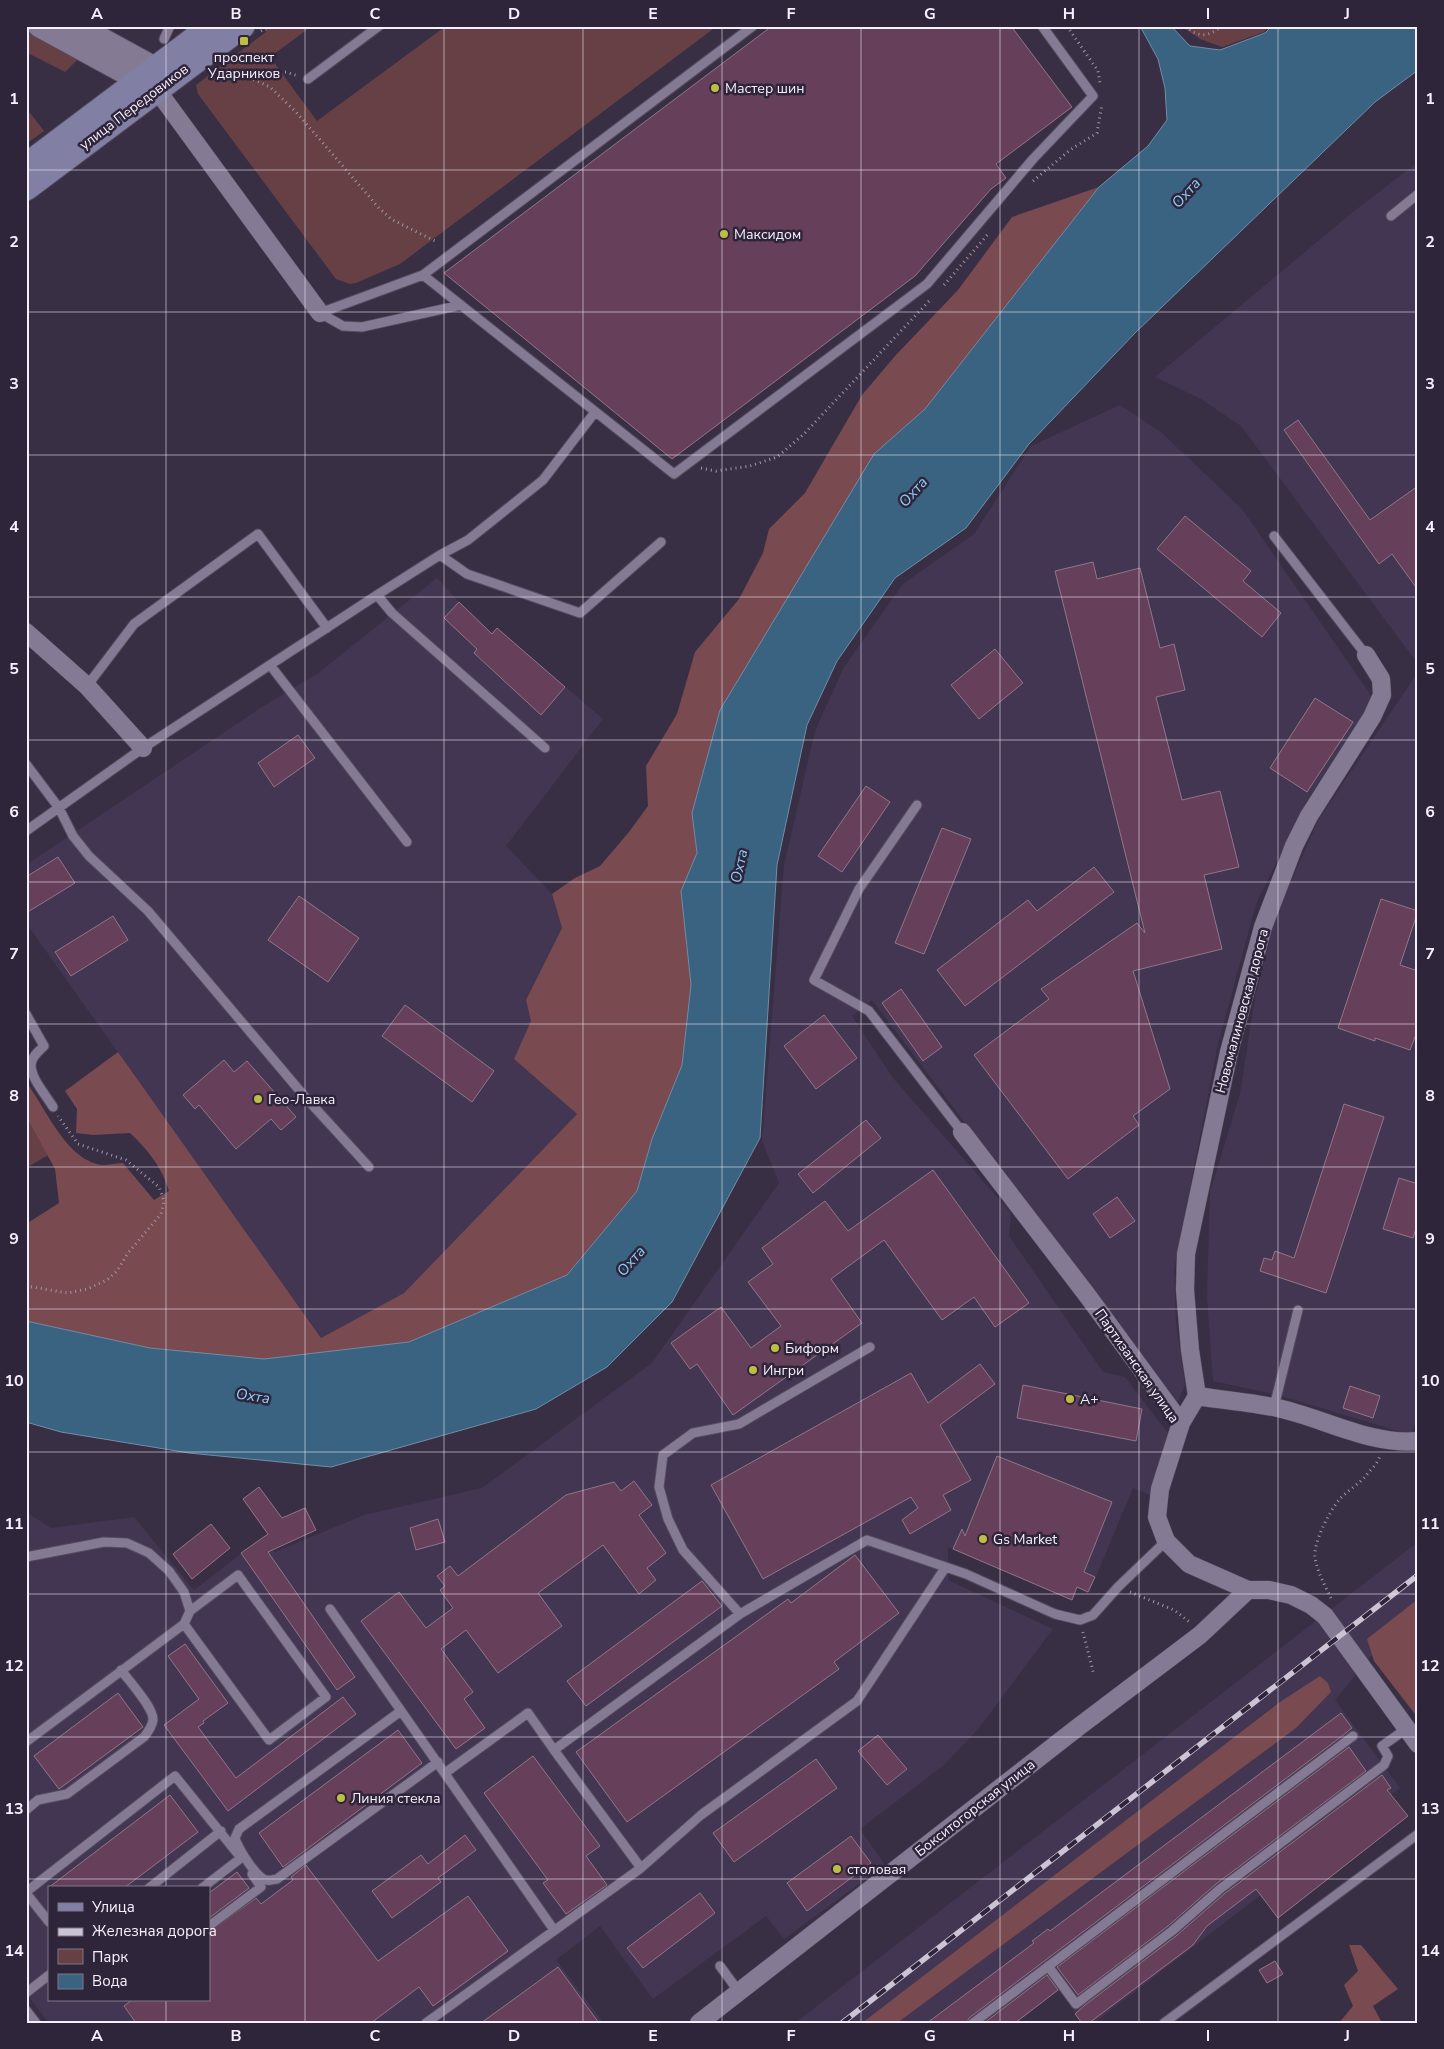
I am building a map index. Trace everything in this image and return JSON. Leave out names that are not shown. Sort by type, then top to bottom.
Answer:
[{"type":"main road","name":"улица Передовиков","points":[[26,188],[212,26]]},
{"type":"main road","name":"улица Передовиков","points":[[26,166],[150,80],[252,29]]},
{"type":"street","points":[[39,26],[150,80]]},
{"type":"street","points":[[78,26],[150,80],[320,312]]},
{"type":"street","points":[[27,634],[87,686],[143,748]]},
{"type":"street","name":"Новомалиновская дорога","points":[[1197,1396],[1190,1350],[1185,1290],[1186,1254],[1229,1052],[1263,927],[1288,861],[1309,816],[1372,717],[1382,695],[1381,679],[1366,655]]},
{"type":"street","name":"Партизанская улица","points":[[962,1132],[1087,1295],[1181,1423],[1160,1489],[1156,1517],[1166,1541],[1189,1564],[1248,1590],[1269,1590],[1290,1595],[1311,1604],[1325,1616],[1418,1744]]},
{"type":"street","points":[[1181,1423],[1197,1396],[1274,1407],[1382,1439],[1405,1442],[1418,1441]]},
{"type":"street","name":"Бокситогорская улица","points":[[699,2023],[1077,1728],[1200,1635],[1248,1590]]},
{"type":"lane","points":[[164,39],[170,26]]},
{"type":"lane","points":[[308,79],[379,26]]},
{"type":"lane","points":[[320,312],[423,275],[753,26]]},
{"type":"lane","points":[[423,275],[674,474],[927,284],[1032,159],[1093,96],[1042,26]]},
{"type":"lane","points":[[1391,216],[1418,194]]},
{"type":"lane","points":[[320,312],[343,326],[362,327],[461,305]]},
{"type":"lane","points":[[26,831],[143,748],[377,595],[440,555],[468,540],[543,480],[595,412]]},
{"type":"lane","points":[[87,686],[134,624],[258,534],[327,628]]},
{"type":"lane","points":[[1274,536],[1366,655]]},
{"type":"lane","points":[[440,555],[467,574],[580,613],[661,542]]},
{"type":"lane","points":[[377,595],[392,613],[545,748]]},
{"type":"lane","points":[[270,665],[407,842]]},
{"type":"lane","points":[[26,764],[59,808],[73,836],[89,856],[148,911],[305,1097],[369,1167]]},
{"type":"lane","points":[[917,805],[859,889],[814,980],[869,1012],[962,1132]]},
{"type":"lane","points":[[26,1014],[44,1046],[35,1054],[31,1064],[35,1077],[53,1107]]},
{"type":"lane","points":[[1274,1407],[1298,1310]]},
{"type":"lane","points":[[740,1614],[683,1550],[668,1519],[659,1487],[663,1455],[693,1433],[739,1424],[870,1347]]},
{"type":"lane","points":[[554,1750],[740,1614],[867,1540],[966,1574],[1056,1614],[1080,1620],[1092,1615],[1166,1541]]},
{"type":"lane","points":[[26,1557],[104,1542],[126,1543],[149,1553],[169,1571],[184,1592],[190,1611]]},
{"type":"lane","points":[[426,2023],[642,1868],[701,1815],[857,1701],[945,1568]]},
{"type":"lane","points":[[26,1742],[184,1624],[190,1611],[238,1575],[326,1697],[269,1740],[184,1624]]},
{"type":"lane","points":[[330,1610],[554,1930]]},
{"type":"lane","points":[[26,1810],[38,1800],[67,1794],[144,1738],[150,1730],[153,1719],[149,1707],[121,1670]]},
{"type":"lane","points":[[401,1710],[240,1829],[235,1838],[238,1846],[261,1878],[269,1881],[277,1879],[438,1762]]},
{"type":"lane","points":[[445,1773],[528,1713],[642,1868]]},
{"type":"lane","points":[[1048,1966],[1076,2004],[1172,1932],[1220,1889],[1384,1765],[1388,1756],[1382,1746],[1406,1729]]},
{"type":"lane","points":[[973,2023],[1354,1736]]},
{"type":"lane","points":[[48,1921],[26,1893],[175,1776],[221,1832],[261,1887],[210,1925]]},
{"type":"lane","points":[[152,1886],[221,1832]]},
{"type":"lane","points":[[1164,2023],[1418,1834]]},
{"type":"lane","points":[[205,1886],[241,1858]]},
{"type":"lane","points":[[720,1966],[739,1992]]},
{"type":"lane","points":[[26,1993],[48,1976]]},
{"type":"lane","points":[[26,2010],[36,2023]]},
{"type":"path","points":[[252,29],[270,26]]},
{"type":"path","points":[[1186,26],[1197,34],[1206,36],[1214,33],[1222,26]]},
{"type":"path","points":[[240,72],[270,87],[281,97],[379,208],[391,219],[421,236],[435,241]]},
{"type":"path","points":[[214,73],[286,72],[308,79]]},
{"type":"path","points":[[26,1286],[68,1293],[87,1289],[107,1280],[117,1271],[128,1253],[160,1214],[164,1201],[159,1187],[126,1160],[78,1144],[53,1107]]},
{"type":"path","points":[[1333,1602],[1315,1557],[1319,1539],[1328,1518],[1339,1500],[1358,1484],[1379,1459],[1382,1439]]},
{"type":"path","points":[[1118,1587],[1174,1610],[1191,1623]]},
{"type":"path","points":[[1080,1620],[1094,1675]]},
{"type":"shaded area","points":[[1418,162],[1418,664],[1241,426],[1201,399],[1155,377],[1353,212]]},
{"type":"shaded area","points":[[1099,187],[925,409],[874,454],[692,813],[697,853],[681,891],[691,985],[682,1065],[652,1139],[637,1191],[567,1275],[409,1342],[264,1360],[150,1348],[26,1321],[26,1224],[59,1203],[55,1169],[26,1116],[26,1082],[58,1132],[79,1155],[91,1162],[104,1165],[123,1163],[154,1200],[169,1191],[158,1166],[148,1152],[130,1133],[93,1135],[76,1133],[77,1109],[65,1091],[118,1052],[321,1338],[404,1293],[577,1114],[514,1059],[531,1021],[526,1000],[562,928],[552,894],[575,878],[600,866],[648,806],[646,766],[677,714],[695,652],[739,599],[763,553],[769,529],[805,493],[862,395],[895,356],[958,290],[1012,217]]},
{"type":"shaded area","points":[[1120,405],[1162,433],[1242,509],[1370,694],[1372,704],[1306,802],[1256,904],[1218,1044],[1174,1270],[1176,1324],[1185,1385],[1176,1406],[1080,1275],[872,1000],[852,1016],[893,1078],[1011,1213],[1009,1236],[1103,1372],[1125,1377],[1170,1436],[1150,1495],[1133,1488],[1089,1593],[1077,1588],[1072,1600],[948,1547],[948,1580],[1053,1629],[979,1728],[944,1765],[860,1829],[885,1865],[784,1939],[766,1916],[653,1999],[600,1926],[556,1960],[604,2023],[49,2023],[26,1994],[26,1512],[51,1528],[134,1517],[194,1590],[259,1540],[275,1552],[364,1515],[482,1488],[652,1363],[779,1183],[762,1141],[784,866],[815,731],[844,667],[903,584],[974,534],[1031,446]]},
{"type":"shaded area","points":[[437,578],[491,632],[497,628],[603,719],[506,846],[552,894],[562,928],[526,1000],[532,1021],[514,1059],[577,1114],[404,1293],[321,1338],[26,923],[26,865],[262,707],[317,674]]},
{"type":"shaded area","points":[[1418,672],[1418,1415],[1411,1435],[1278,1395],[1213,1381],[1207,1296],[1210,1192],[1240,1094],[1255,998],[1276,914],[1319,819]]},
{"type":"shaded area","points":[[1418,1542],[1418,1693],[1378,1648],[1335,1700],[1400,1788],[1094,2023],[1082,2023],[1059,1990],[1016,2023],[795,2023]]},
{"type":"shaded area","points":[[1418,1599],[1418,1653],[1415,1655],[1418,1660],[1418,1718],[1374,1661],[1367,1639]]},
{"type":"shaded area","points":[[1320,1676],[1328,1683],[1331,1692],[1296,1728],[897,2023],[862,2023],[1280,1702]]},
{"type":"shaded area","points":[[1349,1945],[1361,1945],[1398,1989],[1373,2006],[1382,2023],[1339,2023],[1353,2006],[1344,1985],[1358,1971]]},
{"type":"green space","points":[[263,26],[312,26],[270,57],[317,121],[446,26],[717,26],[400,264],[350,284],[336,279],[198,94],[196,85],[266,32]]},
{"type":"green space","points":[[1181,26],[1269,26],[1264,32],[1222,47],[1200,39]]},
{"type":"green space","points":[[26,31],[79,58],[65,72],[26,52]]},
{"type":"green space","points":[[30,113],[44,131],[26,144],[26,116]]},
{"type":"green space","points":[[26,1089],[55,1151],[26,1168]]},
{"type":"water","name":"Охта","points":[[1140,26],[1171,26],[1190,46],[1220,50],[1265,33],[1272,26],[1418,26],[1418,70],[1375,102],[1135,333],[1029,444],[966,528],[895,578],[837,661],[807,725],[777,865],[760,1138],[672,1302],[607,1367],[536,1409],[331,1467],[189,1453],[61,1432],[26,1422],[26,1321],[150,1348],[264,1359],[409,1342],[567,1275],[637,1191],[652,1139],[682,1065],[691,985],[681,891],[697,853],[692,813],[720,710],[874,454],[925,409],[1099,187],[1148,146],[1167,120],[1165,88],[1158,59]]},
{"type":"building","name":"Максидом","points":[[772,26],[1011,26],[1072,107],[996,164],[1006,178],[991,189],[915,276],[672,459],[444,273]]},
{"type":"building","points":[[1298,420],[1370,520],[1418,486],[1418,590],[1392,554],[1379,564],[1284,430]]},
{"type":"building","points":[[1185,516],[1251,571],[1243,581],[1281,613],[1262,637],[1157,549]]},
{"type":"building","points":[[1093,562],[1097,579],[1140,568],[1160,648],[1174,644],[1185,690],[1156,697],[1182,800],[1220,791],[1239,867],[1204,875],[1222,949],[1133,971],[1170,1089],[1133,1116],[1139,1125],[1068,1179],[974,1055],[1049,999],[1041,989],[1137,923],[1145,933],[1055,571]]},
{"type":"building","points":[[459,602],[492,634],[497,628],[565,687],[541,715],[474,653],[477,649],[444,618]]},
{"type":"building","points":[[995,649],[1023,683],[979,719],[951,685]]},
{"type":"building","points":[[1315,698],[1353,722],[1307,792],[1270,768]]},
{"type":"building","points":[[298,735],[315,758],[274,787],[258,763]]},
{"type":"building","points":[[866,786],[890,802],[842,872],[818,856]]},
{"type":"building","points":[[942,828],[971,839],[924,954],[895,943]]},
{"type":"building","points":[[58,857],[75,883],[26,913],[26,877]]},
{"type":"building","points":[[1094,867],[1114,892],[965,1006],[937,970],[1028,900],[1037,911]]},
{"type":"building","points":[[299,896],[359,938],[328,982],[268,940]]},
{"type":"building","points":[[1381,899],[1418,911],[1400,965],[1418,971],[1418,1029],[1410,1050],[1375,1038],[1375,1041],[1338,1028]]},
{"type":"building","points":[[113,916],[128,940],[71,976],[55,952]]},
{"type":"building","points":[[901,989],[942,1047],[923,1061],[882,1003]]},
{"type":"building","points":[[405,1005],[494,1071],[472,1102],[382,1036]]},
{"type":"building","points":[[824,1015],[857,1058],[816,1089],[784,1046]]},
{"type":"building","points":[[224,1060],[234,1072],[247,1061],[296,1117],[281,1130],[271,1119],[236,1149],[199,1105],[195,1109],[183,1095]]},
{"type":"building","points":[[1344,1104],[1384,1117],[1326,1293],[1260,1271],[1264,1258],[1272,1260],[1275,1251],[1294,1258]]},
{"type":"building","points":[[866,1120],[881,1138],[813,1193],[798,1174]]},
{"type":"building","points":[[933,1170],[1029,1303],[995,1327],[974,1297],[942,1320],[884,1240],[831,1279],[862,1323],[733,1415],[697,1364],[690,1369],[671,1343],[721,1307],[751,1348],[781,1326],[748,1282],[773,1264],[762,1248],[825,1201],[848,1231]]},
{"type":"building","points":[[1399,1178],[1418,1184],[1418,1222],[1413,1238],[1383,1229]]},
{"type":"building","points":[[1117,1197],[1135,1221],[1110,1238],[1093,1214]]},
{"type":"building","points":[[980,1364],[995,1384],[940,1425],[971,1480],[943,1495],[951,1510],[910,1534],[902,1520],[918,1508],[911,1497],[763,1579],[711,1485],[911,1373],[928,1403]]},
{"type":"building","points":[[1023,1385],[1142,1409],[1136,1441],[1017,1418]]},
{"type":"building","points":[[1350,1386],[1380,1396],[1373,1418],[1343,1408]]},
{"type":"building","points":[[997,1456],[1112,1502],[1084,1572],[1095,1577],[1088,1592],[1077,1587],[1072,1600],[953,1549],[962,1529],[965,1536]]},
{"type":"building","points":[[634,1481],[652,1505],[639,1515],[666,1553],[647,1568],[656,1580],[639,1594],[603,1545],[538,1593],[562,1626],[498,1673],[466,1630],[441,1649],[473,1692],[464,1699],[485,1728],[456,1749],[361,1621],[399,1592],[426,1628],[453,1608],[440,1590],[445,1586],[437,1576],[450,1566],[458,1576],[566,1495],[614,1482],[621,1491]]},
{"type":"building","points":[[259,1487],[282,1518],[305,1508],[316,1530],[268,1552],[355,1677],[337,1690],[241,1553],[268,1534],[243,1499]]},
{"type":"building","points":[[438,1519],[445,1542],[416,1550],[410,1528]]},
{"type":"building","points":[[211,1524],[230,1548],[192,1579],[173,1554]]},
{"type":"building","points":[[855,1555],[899,1613],[834,1662],[839,1669],[627,1822],[576,1752],[788,1599],[791,1603]]},
{"type":"building","points":[[702,1581],[722,1606],[586,1706],[567,1681]]},
{"type":"building","points":[[185,1644],[228,1703],[203,1721],[204,1723],[198,1727],[236,1778],[343,1697],[356,1714],[228,1811],[164,1725],[199,1699],[168,1656]]},
{"type":"building","points":[[118,1693],[143,1727],[59,1789],[34,1756]]},
{"type":"building","points":[[1341,1713],[1352,1728],[969,2018],[967,2023],[927,2023],[1034,1943],[1032,1941],[1048,1929],[1050,1931]]},
{"type":"building","name":"Линия стекла","points":[[398,1730],[422,1763],[283,1867],[259,1833]]},
{"type":"building","points":[[878,1735],[907,1769],[887,1785],[858,1751]]},
{"type":"building","points":[[1349,1747],[1366,1771],[1216,1884],[1168,1926],[1078,1995],[1057,1967]]},
{"type":"building","points":[[533,1756],[600,1846],[586,1856],[607,1885],[566,1914],[543,1883],[548,1880],[484,1793]]},
{"type":"building","points":[[816,1759],[837,1788],[734,1862],[713,1833]]},
{"type":"building","points":[[1382,1775],[1391,1788],[1387,1790],[1408,1816],[1278,1918],[1256,1889],[1207,1926],[1193,1945],[1089,2023],[1082,2023],[1075,2014],[1085,2005],[1176,1936],[1224,1894]]},
{"type":"building","points":[[170,1795],[198,1832],[127,1886],[51,1886]]},
{"type":"building","points":[[465,1835],[476,1850],[438,1878],[441,1882],[392,1918],[372,1891],[421,1855],[428,1864]]},
{"type":"building","points":[[851,1836],[871,1863],[807,1911],[787,1883]]},
{"type":"building","points":[[306,1865],[378,1961],[468,1896],[508,1951],[433,2006],[419,1987],[371,2023],[136,2023],[124,2006],[129,2002],[210,2002],[210,1931],[256,1898],[261,1904],[293,1880],[291,1877]]},
{"type":"building","points":[[237,1872],[249,1888],[210,1917],[210,1892]]},
{"type":"building","points":[[700,1893],[715,1913],[643,1968],[627,1948]]},
{"type":"building","points":[[1275,1961],[1283,1974],[1267,1983],[1259,1970]]},
{"type":"building","points":[[558,1967],[599,2023],[481,2023]]},
{"type":"building","points":[[1047,1975],[1058,1990],[1015,2023],[984,2023]]},
{"type":"railway","points":[[842,2023],[1418,1575]]},
{"type":"place","name":"проспект Ударников","points":[[244,41]]},
{"type":"place","name":"Мастер шин","points":[[715,88]]},
{"type":"place","name":"Максидом","points":[[724,234]]},
{"type":"place","name":"Гео-Лавка","points":[[258,1099]]},
{"type":"place","name":"Биформ","points":[[775,1348]]},
{"type":"place","name":"Ингри","points":[[753,1370]]},
{"type":"place","name":"А+","points":[[1070,1399]]},
{"type":"place","name":"Gs Market","points":[[983,1539]]},
{"type":"place","name":"Линия стекла","points":[[341,1798]]},
{"type":"place","name":"столовая","points":[[837,1869]]}]
